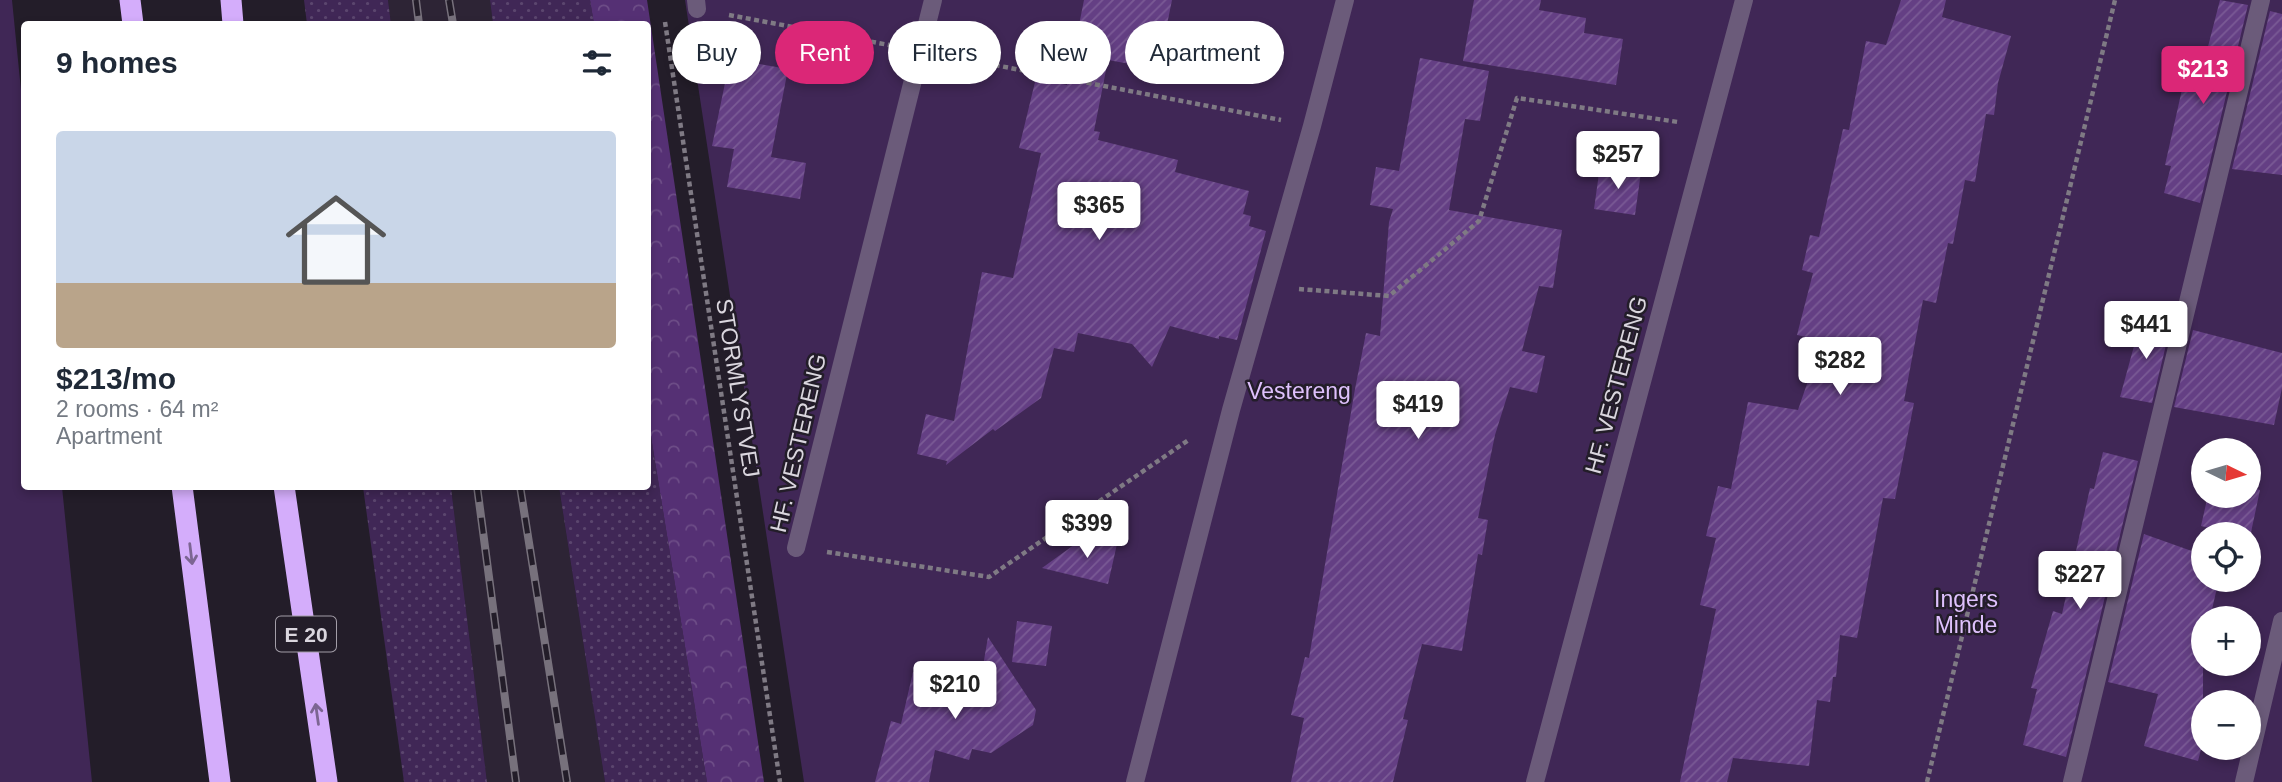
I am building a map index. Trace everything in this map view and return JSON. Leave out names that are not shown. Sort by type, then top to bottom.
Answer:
[{"type":"highway","points":[[130,0],[133,21]]},
{"type":"highway","points":[[231,0],[233,21]]},
{"type":"highway","points":[[184,490],[220,782]]},
{"type":"highway","name":"E 20","points":[[285,490],[327,782]]},
{"type":"lane","name":"HF. VESTERENG","points":[[928,21],[933,0]]},
{"type":"lane","points":[[1135,782],[1231,410],[1345,0]]},
{"type":"lane","name":"HF. VESTERENG","points":[[1535,782],[1744,0]]},
{"type":"lane","points":[[2072,782],[2261,0]]},
{"type":"lane","name":"HF. VESTERENG","points":[[796,548],[912,84]]},
{"type":"lane","points":[[2244,782],[2282,621]]},
{"type":"path","points":[[1927,782],[2115,0]]},
{"type":"path","points":[[697,5],[888,44]]},
{"type":"path","name":"STORMLYSTVEJ","points":[[663,14],[780,782]]},
{"type":"path","points":[[1001,66],[1312,126]]},
{"type":"path","points":[[1266,286],[1389,296],[1479,221],[1517,98],[1710,127]]},
{"type":"path","name":"HF. VESTERENG","points":[[796,548],[989,577],[1231,410]]},
{"type":"shaded area","points":[[388,0],[490,0],[493,21],[391,21]]},
{"type":"shaded area","points":[[451,490],[559,490],[605,782],[487,782]]},
{"type":"green space","points":[[0,0],[12,0],[21,90],[21,490],[62,490],[92,782],[0,782]]},
{"type":"green space","points":[[304,0],[388,0],[391,21],[307,21]]},
{"type":"green space","points":[[490,0],[590,0],[594,21],[493,21]]},
{"type":"green space","points":[[590,0],[647,0],[650,21],[594,21]]},
{"type":"green space","name":"Vestereng","points":[[685,0],[2282,0],[2282,782],[804,782],[698,84],[761,84],[761,21],[688,21]]},
{"type":"green space","points":[[651,27],[764,782],[707,782],[651,437]]},
{"type":"green space","points":[[651,437],[707,782],[605,782],[559,490],[651,490]]},
{"type":"green space","points":[[363,490],[451,490],[487,782],[404,782]]},
{"type":"building","points":[[1084,0],[1172,0],[1168,21],[1125,21],[1125,63],[1111,61],[1111,21],[1080,21]]},
{"type":"building","points":[[1474,0],[1541,0],[1539,10],[1586,18],[1584,33],[1623,39],[1616,85],[1463,61]]},
{"type":"building","points":[[1901,0],[1946,0],[1942,17],[2011,36],[1998,83],[1994,115],[1986,114],[1975,182],[1965,180],[1953,244],[1948,243],[1936,303],[1923,300],[1904,401],[1914,403],[1895,499],[1883,498],[1857,638],[1840,635],[1836,677],[1833,677],[1830,702],[1817,700],[1809,766],[1733,758],[1727,782],[1680,782],[1716,609],[1700,605],[1716,538],[1706,536],[1718,486],[1731,489],[1748,402],[1798,410],[1822,340],[1797,335],[1813,273],[1802,270],[1810,235],[1819,237],[1843,129],[1849,130],[1866,41],[1886,45]]},
{"type":"building","points":[[2220,0],[2248,5],[2200,203],[2164,193],[2171,166],[2165,165],[2188,63],[2203,66]]},
{"type":"building","points":[[2270,11],[2282,14],[2282,175],[2232,169]]},
{"type":"building","points":[[1420,58],[1489,71],[1480,121],[1465,119],[1449,210],[1562,230],[1553,288],[1539,286],[1522,351],[1545,356],[1537,393],[1510,387],[1495,435],[1478,518],[1488,520],[1482,555],[1478,554],[1462,651],[1422,644],[1403,719],[1408,720],[1393,782],[1291,782],[1304,718],[1291,715],[1305,657],[1309,658],[1366,333],[1380,336],[1389,222],[1393,209],[1370,205],[1376,167],[1399,171]]},
{"type":"building","points":[[761,64],[775,67],[775,84],[785,84],[771,157],[806,163],[800,199],[727,187],[734,149],[712,146],[725,84],[761,84]]},
{"type":"building","points":[[1035,84],[1103,84],[1094,131],[1100,132],[1098,140],[1178,160],[1175,172],[1249,191],[1243,214],[1251,216],[1249,226],[1266,231],[1237,340],[1219,336],[1219,339],[1170,326],[1152,367],[1132,344],[1078,333],[1074,352],[1054,348],[1041,398],[995,431],[993,429],[946,465],[947,461],[917,454],[926,414],[954,421],[982,272],[1013,278],[1041,153],[1019,148]]},
{"type":"building","points":[[1600,166],[1641,172],[1635,215],[1594,209]]},
{"type":"building","points":[[2142,317],[2171,324],[2152,403],[2120,397]]},
{"type":"building","points":[[2193,330],[2282,353],[2282,388],[2274,425],[2174,407]]},
{"type":"building","points":[[2103,452],[2138,461],[2066,757],[2023,745],[2037,689],[2031,688],[2053,611],[2062,614],[2090,488],[2094,489]]},
{"type":"building","points":[[2205,508],[2256,508],[2253,522],[2202,522]]},
{"type":"building","points":[[2144,534],[2191,551],[2191,592],[2216,592],[2213,606],[2191,606],[2191,676],[2203,676],[2203,690],[2191,690],[2191,759],[2144,746],[2158,694],[2108,682]]},
{"type":"building","points":[[1085,537],[1117,544],[1108,584],[1042,568]]},
{"type":"building","points":[[1017,621],[1052,626],[1046,666],[1012,662]]},
{"type":"building","points":[[988,637],[1036,710],[1033,725],[991,753],[972,749],[969,760],[935,750],[929,782],[875,782],[891,721],[901,724],[913,672],[979,689]]},
{"type":"railway","points":[[416,0],[419,21]]},
{"type":"railway","points":[[449,0],[452,21]]},
{"type":"railway","points":[[478,490],[516,782]]},
{"type":"railway","points":[[521,490],[567,782]]},
{"type":"park label","name":"Ingers Minde","points":[[1966,612]]}]
